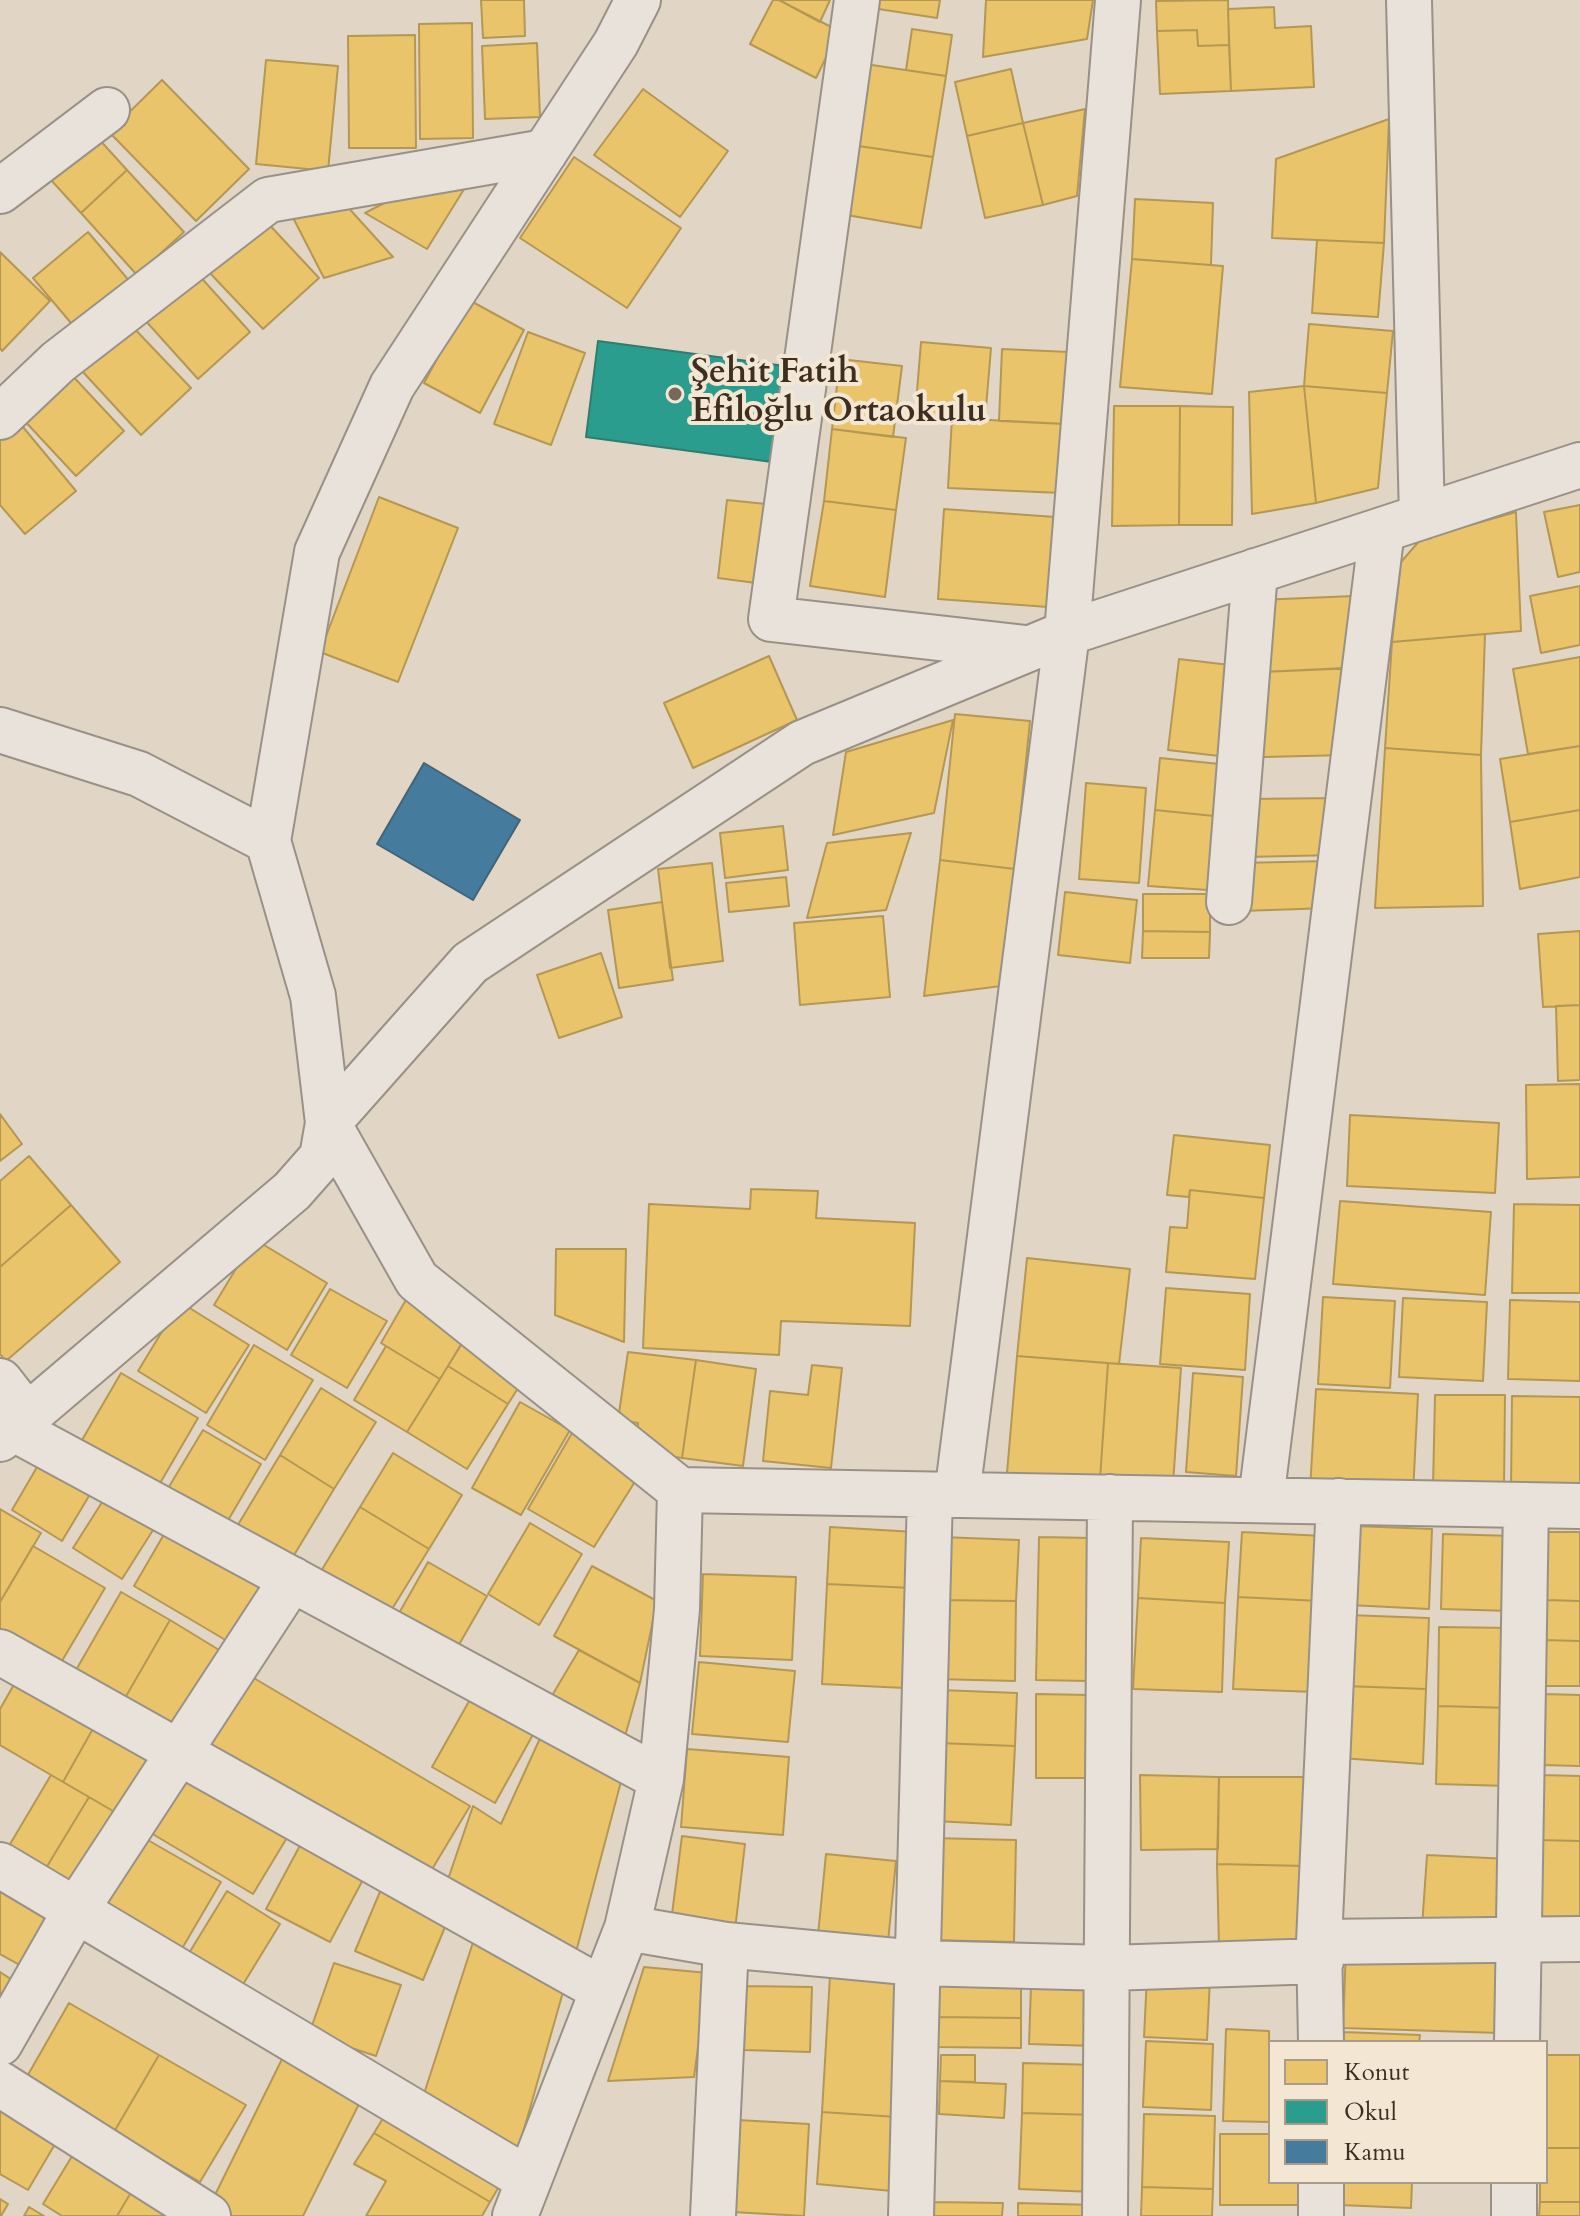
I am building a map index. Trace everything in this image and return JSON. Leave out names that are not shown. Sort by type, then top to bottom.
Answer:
[{"type":"street","points":[[14,1428],[292,1191],[322,1157],[328,1123],[313,996],[268,841],[317,552],[392,386],[616,43],[638,0]]},
{"type":"street","points":[[857,0],[771,619],[1048,640]]},
{"type":"street","points":[[911,2216],[917,1963],[943,1495],[1048,640],[1118,0]]},
{"type":"street","points":[[1261,1500],[1402,523],[1409,0]]},
{"type":"street","points":[[0,191],[107,110]]},
{"type":"street","points":[[5,404],[268,200],[545,152]]},
{"type":"street","points":[[328,1123],[470,963],[802,743],[1048,640],[1580,465]]},
{"type":"street","points":[[1229,902],[1255,571]]},
{"type":"street","points":[[0,730],[139,774],[268,841]]},
{"type":"street","points":[[328,1123],[417,1280],[680,1490],[1580,1506]]},
{"type":"street","points":[[0,1381],[14,1428],[661,1779]]},
{"type":"street","points":[[0,1865],[76,1910],[522,2198],[627,1928],[661,1779],[677,1609],[680,1490]]},
{"type":"street","points":[[1105,2216],[1110,1497]]},
{"type":"street","points":[[1321,2040],[1320,1952],[1339,1501]]},
{"type":"street","points":[[1517,2040],[1526,1505]]},
{"type":"street","points":[[0,2043],[76,1910],[292,1579]]},
{"type":"street","points":[[0,1652],[603,1990]]},
{"type":"street","points":[[627,1928],[726,1945],[917,1963],[1108,1968],[1519,1939],[1580,1939]]},
{"type":"street","points":[[713,2216],[726,1945]]},
{"type":"street","points":[[0,2084],[208,2216]]},
{"type":"street","points":[[1321,2184],[1321,2216]]},
{"type":"street","points":[[1514,2184],[1514,2216]]},
{"type":"building: Konut","points":[[481,0],[524,0],[525,36],[483,38]]},
{"type":"building: Konut","points":[[773,0],[779,0],[839,31],[816,78],[750,44]]},
{"type":"building: Konut","points":[[779,0],[830,0],[820,22]]},
{"type":"building: Konut","points":[[874,0],[940,0],[937,18],[872,8]]},
{"type":"building: Konut","points":[[986,0],[1093,0],[1087,39],[983,57]]},
{"type":"building: Konut","points":[[1228,0],[1229,45],[1198,46],[1197,30],[1157,31],[1156,1]]},
{"type":"building: Konut","points":[[1274,7],[1275,28],[1311,26],[1314,87],[1231,91],[1228,9]]},
{"type":"building: Konut","points":[[472,23],[473,138],[420,139],[419,24]]},
{"type":"building: Konut","points":[[912,29],[952,35],[946,76],[906,70]]},
{"type":"building: Konut","points":[[1197,30],[1198,46],[1229,45],[1231,91],[1160,94],[1157,31]]},
{"type":"building: Konut","points":[[415,35],[416,148],[349,148],[348,36]]},
{"type":"building: Konut","points":[[537,43],[540,117],[485,119],[482,46]]},
{"type":"building: Konut","points":[[266,60],[338,66],[328,171],[256,164]]},
{"type":"building: Konut","points":[[865,64],[946,76],[933,157],[852,145]]},
{"type":"building: Konut","points":[[1011,69],[1023,123],[967,136],[955,82]]},
{"type":"building: Konut","points":[[162,80],[249,169],[196,221],[109,132]]},
{"type":"building: Konut","points":[[643,89],[728,151],[680,217],[594,155]]},
{"type":"building: Konut","points":[[1085,109],[1077,196],[1043,205],[1023,123]]},
{"type":"building: Konut","points":[[1389,119],[1384,243],[1272,238],[1276,159]]},
{"type":"building: Konut","points":[[1023,123],[1043,205],[985,218],[967,136]]},
{"type":"building: Konut","points":[[87,126],[127,170],[81,213],[41,169]]},
{"type":"building: Konut","points":[[852,145],[933,157],[921,228],[841,214]]},
{"type":"building: Konut","points":[[574,157],[681,228],[627,308],[520,238]]},
{"type":"building: Konut","points":[[127,170],[184,232],[137,275],[81,213]]},
{"type":"building: Konut","points":[[444,172],[466,186],[427,249],[365,213]]},
{"type":"building: Konut","points":[[336,194],[393,257],[324,278],[287,206]]},
{"type":"building: Konut","points":[[1135,199],[1213,203],[1211,265],[1132,259]]},
{"type":"building: Konut","points":[[263,218],[319,278],[263,329],[207,270]]},
{"type":"building: Konut","points":[[88,232],[131,283],[76,329],[33,278]]},
{"type":"building: Konut","points":[[1317,240],[1384,243],[1378,317],[1312,313]]},
{"type":"building: Konut","points":[[0,252],[50,301],[2,351],[0,348]]},
{"type":"building: Konut","points":[[1132,259],[1223,266],[1212,394],[1120,387]]},
{"type":"building: Konut","points":[[196,272],[250,332],[198,379],[144,319]]},
{"type":"building: Konut","points":[[469,300],[524,330],[480,413],[424,383]]},
{"type":"building: Konut","points":[[130,324],[191,388],[141,435],[82,371]]},
{"type":"building: Konut","points":[[1309,324],[1393,331],[1387,393],[1304,386]]},
{"type":"building: Konut","points":[[528,332],[585,353],[551,445],[494,424]]},
{"type":"building: Konut","points":[[921,342],[991,348],[985,420],[915,416]]},
{"type":"building: Konut","points":[[1002,349],[1069,352],[1065,424],[999,421]]},
{"type":"building: Konut","points":[[840,359],[902,366],[893,437],[832,429]]},
{"type":"building: Konut","points":[[68,371],[124,431],[76,476],[20,416]]},
{"type":"building: Konut","points":[[1304,386],[1387,393],[1378,488],[1316,503]]},
{"type":"building: Konut","points":[[1304,386],[1316,503],[1252,514],[1249,392]]},
{"type":"building: Konut","points":[[1114,406],[1180,406],[1179,525],[1112,526]]},
{"type":"building: Konut","points":[[1180,406],[1233,407],[1232,525],[1179,525]]},
{"type":"building: Konut","points":[[952,418],[1065,424],[1061,493],[948,488]]},
{"type":"building: Konut","points":[[18,421],[76,491],[25,534],[0,505],[0,436]]},
{"type":"building: Konut","points":[[832,429],[906,438],[896,510],[824,501]]},
{"type":"building: Konut","points":[[379,497],[458,528],[398,682],[320,652]]},
{"type":"building: Konut","points":[[727,500],[766,504],[756,583],[718,578]]},
{"type":"building: Konut","points":[[824,501],[896,510],[885,597],[810,586]]},
{"type":"building: Konut","points":[[1580,505],[1580,572],[1558,577],[1544,512]]},
{"type":"building: Konut","points":[[944,509],[1055,517],[1048,607],[938,599]]},
{"type":"building: Konut","points":[[1516,512],[1521,631],[1392,642],[1401,562],[1421,539]]},
{"type":"building: Konut","points":[[1580,586],[1580,645],[1541,653],[1530,596]]},
{"type":"building: Konut","points":[[1354,596],[1356,668],[1262,672],[1258,600]]},
{"type":"building: Konut","points":[[1485,634],[1481,755],[1385,748],[1392,642]]},
{"type":"building: Konut","points":[[769,656],[797,720],[693,768],[664,703]]},
{"type":"building: Konut","points":[[1580,657],[1580,746],[1528,754],[1513,669]]},
{"type":"building: Konut","points":[[1179,659],[1230,665],[1219,756],[1168,750]]},
{"type":"building: Konut","points":[[1345,668],[1347,755],[1263,757],[1262,672]]},
{"type":"building: Konut","points":[[955,714],[1030,721],[1015,869],[940,860]]},
{"type":"building: Konut","points":[[953,720],[934,813],[833,835],[846,752]]},
{"type":"building: Konut","points":[[1580,746],[1580,810],[1510,822],[1500,759]]},
{"type":"building: Konut","points":[[1385,748],[1481,755],[1483,906],[1375,908]]},
{"type":"building: Konut","points":[[1160,758],[1220,764],[1214,816],[1155,810]]},
{"type":"building: Konut","points":[[1086,783],[1146,788],[1139,883],[1079,879]]},
{"type":"building: Konut","points":[[1337,798],[1338,855],[1245,857],[1245,799]]},
{"type":"building: Konut","points":[[1155,810],[1214,816],[1208,890],[1148,886]]},
{"type":"building: Konut","points":[[1580,810],[1580,877],[1520,889],[1510,822]]},
{"type":"building: Konut","points":[[783,826],[788,870],[725,878],[720,833]]},
{"type":"building: Konut","points":[[911,833],[886,910],[807,918],[827,843]]},
{"type":"building: Konut","points":[[940,860],[1015,869],[1001,986],[924,996]]},
{"type":"building: Konut","points":[[1328,861],[1330,908],[1241,911],[1240,863]]},
{"type":"building: Konut","points":[[712,863],[723,961],[670,968],[658,869]]},
{"type":"building: Konut","points":[[786,877],[789,906],[729,912],[726,883]]},
{"type":"building: Konut","points":[[1065,892],[1137,900],[1130,963],[1058,955]]},
{"type":"building: Konut","points":[[1143,894],[1210,894],[1210,932],[1143,931]]},
{"type":"building: Konut","points":[[662,902],[673,980],[619,988],[608,910]]},
{"type":"building: Konut","points":[[883,916],[890,997],[800,1005],[794,923]]},
{"type":"building: Konut","points":[[1143,931],[1210,932],[1209,958],[1142,958]]},
{"type":"building: Konut","points":[[1580,931],[1580,1005],[1543,1007],[1538,934]]},
{"type":"building: Konut","points":[[601,953],[622,1017],[559,1038],[537,975]]},
{"type":"building: Konut","points":[[1580,1005],[1580,1080],[1558,1081],[1556,1006]]},
{"type":"building: Konut","points":[[1580,1084],[1580,1177],[1527,1179],[1526,1085]]},
{"type":"building: Konut","points":[[0,1114],[22,1144],[0,1161]]},
{"type":"building: Konut","points":[[1350,1115],[1499,1123],[1495,1193],[1347,1186]]},
{"type":"building: Konut","points":[[1174,1135],[1270,1145],[1264,1198],[1190,1190],[1189,1197],[1167,1195]]},
{"type":"building: Konut","points":[[29,1156],[71,1205],[0,1267],[0,1181]]},
{"type":"building: Konut","points":[[751,1189],[818,1191],[816,1218],[915,1223],[910,1326],[781,1321],[779,1355],[643,1348],[649,1204],[750,1209]]},
{"type":"building: Konut","points":[[1190,1190],[1264,1198],[1255,1279],[1166,1272],[1170,1227],[1187,1228]]},
{"type":"building: Konut","points":[[1340,1201],[1491,1212],[1485,1295],[1333,1284]]},
{"type":"building: Konut","points":[[1514,1204],[1580,1205],[1580,1293],[1512,1293]]},
{"type":"building: Konut","points":[[71,1205],[120,1262],[6,1361],[0,1354],[0,1267]]},
{"type":"building: Konut","points":[[254,1239],[327,1283],[287,1350],[214,1305]]},
{"type":"building: Konut","points":[[556,1249],[626,1249],[624,1342],[555,1315]]},
{"type":"building: Konut","points":[[1027,1258],[1130,1269],[1119,1364],[1017,1356]]},
{"type":"building: Konut","points":[[1166,1288],[1250,1294],[1245,1370],[1160,1364]]},
{"type":"building: Konut","points":[[330,1289],[387,1321],[347,1388],[291,1355]]},
{"type":"building: Konut","points":[[411,1291],[471,1328],[440,1379],[381,1343]]},
{"type":"building: Konut","points":[[1323,1297],[1395,1301],[1390,1388],[1318,1384]]},
{"type":"building: Konut","points":[[1403,1298],[1487,1302],[1483,1381],[1399,1377]]},
{"type":"building: Konut","points":[[1510,1300],[1580,1302],[1580,1381],[1508,1379]]},
{"type":"building: Konut","points":[[180,1302],[249,1345],[206,1413],[138,1371]]},
{"type":"building: Konut","points":[[466,1337],[527,1374],[508,1404],[448,1366]]},
{"type":"building: Konut","points":[[254,1345],[313,1380],[265,1460],[207,1425]]},
{"type":"building: Konut","points":[[386,1346],[440,1379],[407,1432],[354,1400]]},
{"type":"building: Konut","points":[[628,1352],[696,1360],[682,1458],[635,1452],[638,1423],[618,1420]]},
{"type":"building: Konut","points":[[1017,1356],[1108,1363],[1100,1479],[1007,1473]]},
{"type":"building: Konut","points":[[696,1360],[756,1369],[743,1466],[682,1458]]},
{"type":"building: Konut","points":[[1108,1363],[1181,1368],[1173,1484],[1100,1479]]},
{"type":"building: Konut","points":[[812,1365],[842,1368],[831,1468],[763,1461],[770,1391],[808,1395]]},
{"type":"building: Konut","points":[[448,1366],[508,1404],[467,1469],[407,1432]]},
{"type":"building: Konut","points":[[121,1373],[198,1418],[159,1485],[82,1440]]},
{"type":"building: Konut","points":[[1193,1373],[1243,1377],[1236,1476],[1186,1472]]},
{"type":"building: Konut","points":[[321,1388],[376,1422],[334,1489],[280,1455]]},
{"type":"building: Konut","points":[[1316,1389],[1418,1394],[1413,1494],[1310,1489]]},
{"type":"building: Konut","points":[[1435,1395],[1505,1395],[1504,1488],[1433,1488]]},
{"type":"building: Konut","points":[[1512,1396],[1580,1397],[1580,1488],[1511,1487]]},
{"type":"building: Konut","points":[[520,1402],[570,1430],[521,1515],[472,1488]]},
{"type":"building: Konut","points":[[203,1430],[261,1464],[223,1529],[164,1495]]},
{"type":"building: Konut","points":[[572,1433],[601,1449],[636,1480],[594,1547],[528,1509]]},
{"type":"building: Konut","points":[[47,1450],[98,1481],[62,1541],[12,1510]]},
{"type":"building: Konut","points":[[393,1453],[462,1495],[429,1549],[360,1507]]},
{"type":"building: Konut","points":[[280,1455],[334,1489],[285,1570],[230,1538]]},
{"type":"building: Konut","points":[[111,1488],[160,1519],[122,1579],[73,1548]]},
{"type":"building: Konut","points":[[360,1507],[429,1549],[384,1622],[315,1581]]},
{"type":"building: Konut","points":[[0,1509],[41,1533],[0,1602]]},
{"type":"building: Konut","points":[[530,1523],[582,1554],[539,1625],[488,1594]]},
{"type":"building: Konut","points":[[170,1524],[270,1583],[234,1645],[134,1586]]},
{"type":"building: Konut","points":[[1354,1526],[1432,1529],[1429,1609],[1349,1605]]},
{"type":"building: Konut","points":[[830,1527],[915,1532],[912,1588],[827,1584]]},
{"type":"building: Konut","points":[[1242,1532],[1324,1536],[1320,1601],[1238,1597]]},
{"type":"building: Konut","points":[[1546,1532],[1580,1532],[1580,1601],[1545,1600]]},
{"type":"building: Konut","points":[[1443,1534],[1514,1536],[1512,1611],[1441,1609]]},
{"type":"building: Konut","points":[[941,1537],[1019,1540],[1016,1601],[939,1600]]},
{"type":"building: Konut","points":[[1039,1537],[1092,1538],[1089,1681],[1036,1680]]},
{"type":"building: Konut","points":[[1141,1538],[1229,1542],[1225,1603],[1138,1598]]},
{"type":"building: Konut","points":[[33,1546],[105,1588],[59,1666],[0,1630],[0,1602]]},
{"type":"building: Konut","points":[[428,1562],[487,1596],[453,1655],[394,1622]]},
{"type":"building: Konut","points":[[592,1566],[657,1601],[640,1683],[554,1636]]},
{"type":"building: Konut","points":[[703,1574],[796,1577],[792,1660],[700,1656]]},
{"type":"building: Konut","points":[[827,1584],[912,1588],[905,1688],[822,1684]]},
{"type":"building: Konut","points":[[121,1592],[170,1620],[125,1698],[76,1670]]},
{"type":"building: Konut","points":[[1238,1597],[1320,1601],[1316,1692],[1233,1689]]},
{"type":"building: Konut","points":[[1138,1598],[1225,1603],[1222,1692],[1133,1689]]},
{"type":"building: Konut","points":[[939,1600],[1016,1601],[1015,1681],[935,1679]]},
{"type":"building: Konut","points":[[1545,1600],[1580,1601],[1580,1641],[1543,1640]]},
{"type":"building: Konut","points":[[1348,1615],[1429,1618],[1426,1689],[1345,1686]]},
{"type":"building: Konut","points":[[170,1620],[229,1656],[184,1732],[125,1698]]},
{"type":"building: Konut","points":[[1439,1627],[1514,1628],[1511,1708],[1438,1706]]},
{"type":"building: Konut","points":[[1543,1640],[1580,1641],[1580,1686],[1541,1686]]},
{"type":"building: Konut","points":[[579,1650],[640,1683],[622,1747],[547,1704]]},
{"type":"building: Konut","points":[[699,1662],[795,1671],[788,1742],[692,1734]]},
{"type":"building: Konut","points":[[20,1674],[99,1718],[63,1782],[0,1745],[0,1709]]},
{"type":"building: Konut","points":[[247,1674],[470,1806],[425,1881],[203,1750]]},
{"type":"building: Konut","points":[[1345,1686],[1426,1689],[1423,1764],[1341,1758]]},
{"type":"building: Konut","points":[[940,1690],[1017,1693],[1015,1746],[938,1743]]},
{"type":"building: Konut","points":[[1036,1694],[1090,1695],[1089,1778],[1036,1778]]},
{"type":"building: Konut","points":[[1543,1694],[1580,1695],[1580,1766],[1541,1765]]},
{"type":"building: Konut","points":[[472,1696],[535,1731],[495,1803],[432,1767]]},
{"type":"building: Konut","points":[[1438,1706],[1511,1708],[1509,1786],[1436,1784]]},
{"type":"building: Konut","points":[[99,1718],[162,1754],[125,1818],[63,1782]]},
{"type":"building: Konut","points":[[542,1734],[623,1774],[575,1956],[444,1891],[473,1806],[501,1824]]},
{"type":"building: Konut","points":[[938,1743],[1015,1746],[1011,1825],[935,1821]]},
{"type":"building: Konut","points":[[687,1749],[789,1757],[783,1835],[681,1827]]},
{"type":"building: Konut","points":[[51,1775],[89,1797],[40,1878],[3,1856]]},
{"type":"building: Konut","points":[[186,1775],[288,1836],[253,1894],[151,1833]]},
{"type":"building: Konut","points":[[1140,1775],[1219,1777],[1218,1849],[1141,1850]]},
{"type":"building: Konut","points":[[1540,1775],[1580,1776],[1580,1841],[1538,1840]]},
{"type":"building: Konut","points":[[1219,1777],[1307,1777],[1306,1866],[1217,1864]]},
{"type":"building: Konut","points":[[89,1797],[125,1818],[77,1900],[40,1878]]},
{"type":"building: Konut","points":[[682,1836],[745,1844],[735,1930],[671,1922]]},
{"type":"building: Konut","points":[[304,1838],[367,1872],[330,1942],[266,1909]]},
{"type":"building: Konut","points":[[931,1838],[1016,1840],[1014,1942],[929,1940]]},
{"type":"building: Konut","points":[[146,1839],[221,1882],[180,1952],[105,1908]]},
{"type":"building: Konut","points":[[1538,1840],[1580,1841],[1580,1926],[1536,1925]]},
{"type":"building: Konut","points":[[826,1854],[896,1861],[888,1942],[818,1935]]},
{"type":"building: Konut","points":[[1427,1855],[1509,1859],[1505,1932],[1422,1927]]},
{"type":"building: Konut","points":[[1217,1864],[1306,1866],[1303,1948],[1219,1947]]},
{"type":"building: Konut","points":[[0,1878],[58,1912],[25,1968],[0,1954]]},
{"type":"building: Konut","points":[[382,1887],[450,1915],[423,1980],[355,1951]]},
{"type":"building: Konut","points":[[227,1891],[280,1924],[239,1991],[186,1958]]},
{"type":"building: Konut","points":[[477,1930],[567,1978],[517,2154],[422,2100]]},
{"type":"building: Konut","points":[[1346,1947],[1502,1951],[1500,2033],[1343,2028]]},
{"type":"building: Konut","points":[[334,1963],[401,1985],[376,2056],[309,2034]]},
{"type":"building: Konut","points":[[644,1967],[708,1973],[694,2077],[608,2081]]},
{"type":"building: Konut","points":[[0,1972],[17,1983],[0,2011]]},
{"type":"building: Konut","points":[[830,1976],[906,1980],[897,2117],[822,2112]]},
{"type":"building: Konut","points":[[1147,1976],[1210,1979],[1207,2040],[1144,2037]]},
{"type":"building: Konut","points":[[939,1978],[1021,1978],[1021,2018],[938,2017]]},
{"type":"building: Konut","points":[[745,1986],[812,1987],[810,2052],[744,2050]]},
{"type":"building: Konut","points":[[1031,1986],[1096,1987],[1095,2046],[1029,2044]]},
{"type":"building: Konut","points":[[69,2003],[159,2055],[114,2132],[25,2080]]},
{"type":"building: Konut","points":[[938,2017],[1021,2018],[1021,2048],[937,2047]]},
{"type":"building: Konut","points":[[1226,2029],[1269,2031],[1268,2122],[1223,2121]]},
{"type":"building: Konut","points":[[1344,2032],[1420,2035],[1419,2040],[1343,2040]]},
{"type":"building: Konut","points":[[1146,2041],[1213,2044],[1211,2110],[1143,2107]]},
{"type":"building: Konut","points":[[286,2051],[366,2090],[303,2216],[231,2216],[210,2205]]},
{"type":"building: Konut","points":[[159,2055],[246,2105],[200,2182],[114,2132]]},
{"type":"building: Konut","points":[[941,2055],[975,2055],[975,2082],[940,2081]]},
{"type":"building: Konut","points":[[1548,2055],[1580,2055],[1580,2148],[1548,2148]]},
{"type":"building: Konut","points":[[1023,2063],[1097,2065],[1096,2115],[1022,2113]]},
{"type":"building: Konut","points":[[940,2081],[1006,2084],[1004,2118],[939,2114]]},
{"type":"building: Konut","points":[[0,2098],[61,2134],[28,2190],[0,2174]]},
{"type":"building: Konut","points":[[391,2105],[507,2173],[490,2202],[374,2133]]},
{"type":"building: Konut","points":[[822,2112],[897,2117],[892,2191],[817,2184]]},
{"type":"building: Konut","points":[[1022,2113],[1096,2115],[1094,2192],[1019,2189]]},
{"type":"building: Konut","points":[[1144,2114],[1215,2116],[1213,2189],[1142,2187]]},
{"type":"building: Konut","points":[[738,2120],[809,2124],[804,2216],[732,2212]]},
{"type":"building: Konut","points":[[374,2133],[490,2202],[482,2216],[366,2216],[386,2181],[354,2164]]},
{"type":"building: Konut","points":[[1220,2134],[1268,2134],[1268,2184],[1299,2184],[1299,2205],[1220,2205]]},
{"type":"building: Konut","points":[[80,2143],[139,2179],[117,2216],[62,2216],[43,2204]]},
{"type":"building: Konut","points":[[1548,2148],[1580,2148],[1580,2202],[1540,2202],[1540,2184],[1548,2184]]},
{"type":"building: Konut","points":[[139,2179],[201,2216],[117,2216]]},
{"type":"building: Konut","points":[[1341,2184],[1412,2184],[1411,2208],[1340,2205]]},
{"type":"building: Konut","points":[[1142,2187],[1213,2189],[1212,2216],[1141,2216]]},
{"type":"building: Konut","points":[[0,2199],[8,2204],[1,2216],[0,2216]]},
{"type":"building: Konut","points":[[933,2202],[1003,2203],[1002,2216],[932,2216]]},
{"type":"building: Konut","points":[[1540,2202],[1580,2202],[1580,2216],[1539,2216]]},
{"type":"building: Konut","points":[[1018,2203],[1095,2205],[1095,2216],[1018,2216]]},
{"type":"building: Konut","points":[[29,2207],[44,2216],[24,2216]]},
{"type":"building: Okul","points":[[598,341],[785,366],[772,462],[586,437]]},
{"type":"building: Kamu","points":[[424,763],[520,820],[473,900],[377,844]]},
{"type":"place","name":"Şehit Fatih Efiloğlu Ortaokulu","points":[[675,394]]}]
